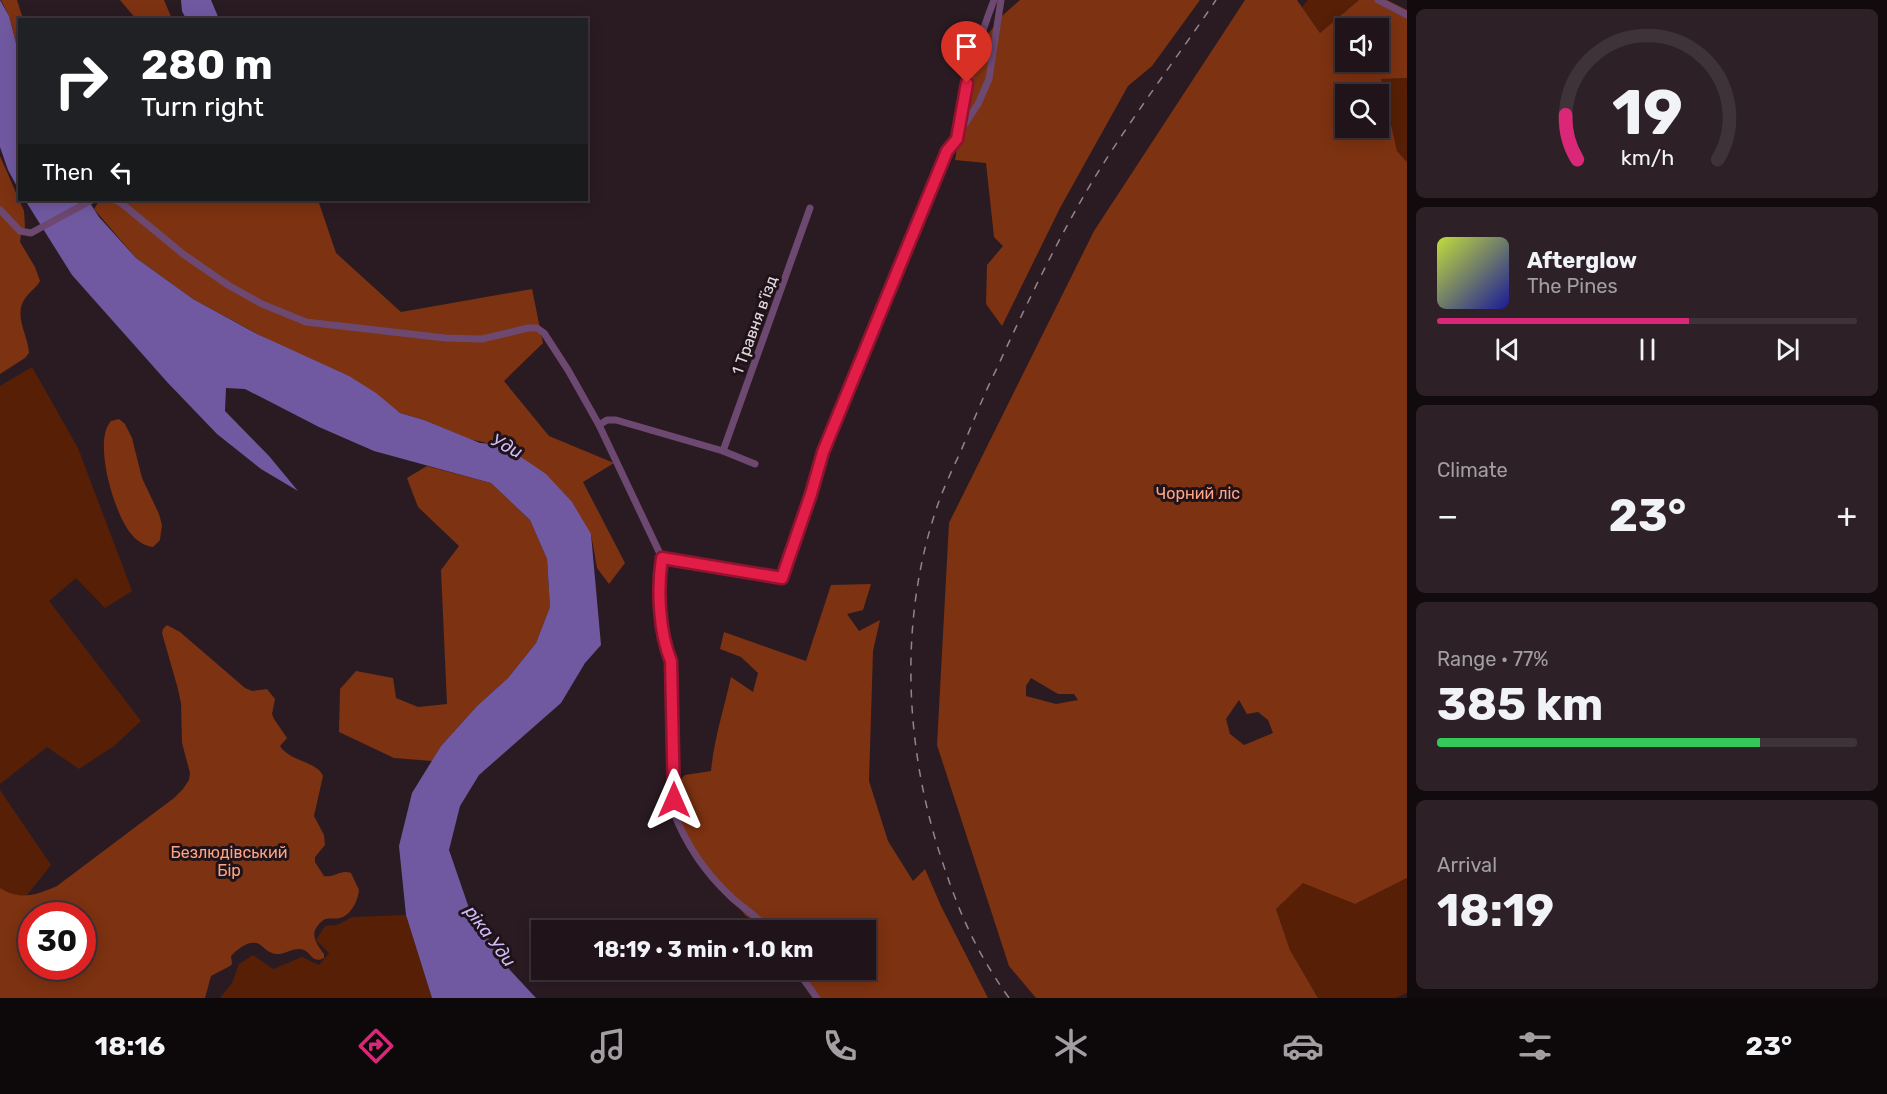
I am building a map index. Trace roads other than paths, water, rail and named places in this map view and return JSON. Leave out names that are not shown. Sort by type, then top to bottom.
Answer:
[{"type":"street","points":[[957,139],[967,83],[984,24],[994,0]]},
{"type":"street","points":[[662,558],[782,578],[823,452],[947,151],[978,104],[989,79],[1001,0]]},
{"type":"street","points":[[1378,0],[1407,15]]},
{"type":"street","points":[[0,210],[20,231],[31,233],[90,201]]},
{"type":"street","points":[[117,201],[183,254],[228,285],[262,304],[306,322],[445,338],[482,339],[528,328],[537,328],[544,333],[599,425],[662,558],[660,575],[663,629],[671,661],[674,813],[682,836],[729,895],[757,920]]},
{"type":"street","name":"1 Травня в’їзд","points":[[723,451],[810,208]]},
{"type":"street","points":[[599,425],[607,420],[616,420],[723,451],[755,464]]},
{"type":"street","points":[[804,980],[818,998]]},
{"type":"railway","points":[[1009,998],[975,943],[958,906],[926,804],[913,718],[911,674],[912,631],[917,588],[926,545],[948,478],[982,400],[1056,247],[1109,155],[1216,0]]},
{"type":"water label","name":"Уди","points":[[507,446]]},
{"type":"water label","name":"ріка Уди","points":[[490,936]]},
{"type":"park label","name":"Чорний ліс","points":[[1198,493]]},
{"type":"park label","name":"Безлюдівський Бір","points":[[229,861]]}]
